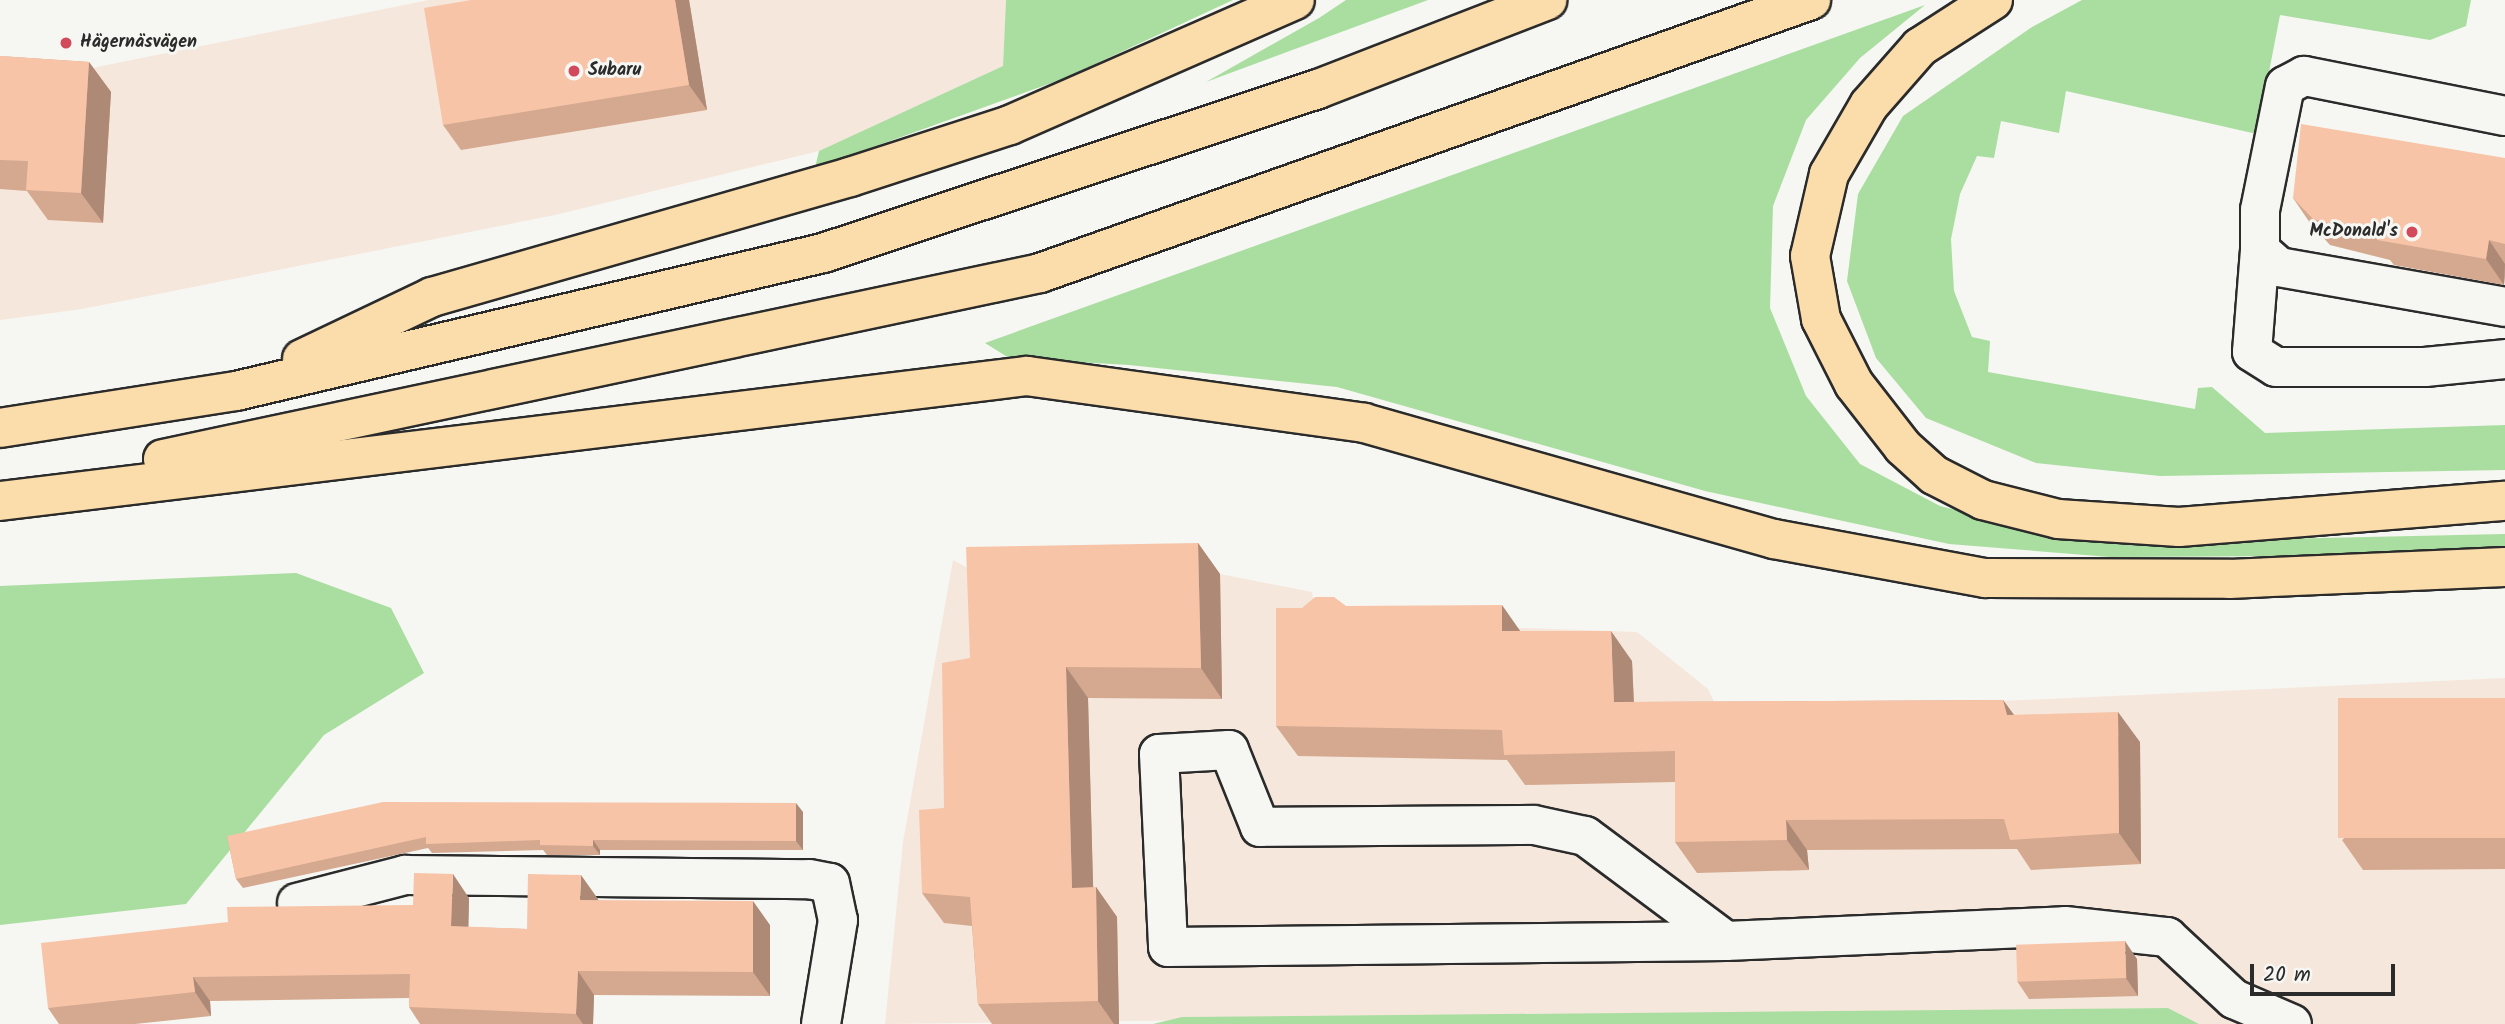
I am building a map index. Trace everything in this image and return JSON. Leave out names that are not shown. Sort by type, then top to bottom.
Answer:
[{"type":"highway","points":[[236,391],[432,297],[850,177],[1010,125],[1295,0]]},
{"type":"highway","points":[[0,428],[236,391],[823,253],[1318,89],[1547,0]]},
{"type":"highway","points":[[0,493],[1040,273],[1811,0]]},
{"type":"highway","points":[[1993,0],[1920,47],[1869,105],[1829,174],[1810,256],[1821,319],[1854,384],[1903,447],[1934,475],[1983,500],[2058,519],[2179,527],[2505,501]]},
{"type":"highway","points":[[0,501],[1027,376],[1364,423],[1774,539],[1985,578],[2229,579],[2505,567]]},
{"type":"street","points":[[2505,116],[2304,76],[2285,86],[2260,211],[2260,250],[2252,352],[2277,367],[2425,367],[2505,359]]},
{"type":"street","points":[[2260,250],[2278,267],[2505,307]]},
{"type":"street","points":[[1726,941],[1585,836],[1534,825],[1260,827],[1229,750],[1159,754],[1168,947],[1726,941],[2065,926],[2167,937],[2234,999],[2292,1024]]},
{"type":"street","points":[[297,903],[405,875],[809,878],[830,883],[838,920],[821,1024]]},
{"type":"shaded area","points":[[429,0],[1006,0],[1003,66],[819,151],[555,215],[82,309],[0,320],[0,59],[77,71]]},
{"type":"shaded area","points":[[953,560],[987,578],[1220,574],[1312,592],[1317,621],[1637,632],[1708,689],[1720,714],[2505,678],[2505,1024],[2199,1024],[2168,1008],[885,1024],[903,842]]},
{"type":"green space","points":[[1006,0],[1233,0],[1065,78],[815,168],[819,151],[1003,66]]},
{"type":"green space","points":[[1346,0],[1428,0],[1206,82],[1319,18]]},
{"type":"green space","points":[[2082,0],[2471,0],[2466,26],[2430,40],[2280,15],[2257,134],[2066,91],[2059,133],[2001,121],[1994,158],[1977,156],[1960,194],[1951,239],[1954,291],[1972,337],[1990,341],[1988,372],[2195,409],[2198,388],[2212,387],[2265,433],[2505,425],[2505,470],[2160,476],[2036,463],[1926,418],[1876,358],[1847,281],[1858,194],[1903,116],[2032,27]]},
{"type":"green space","points":[[1925,5],[1860,58],[1806,120],[1773,206],[1770,308],[1806,396],[1860,464],[1940,506],[2026,528],[2139,542],[2505,534],[2505,555],[2110,557],[1949,544],[1705,491],[1337,387],[1129,365],[1009,358],[985,343]]},
{"type":"green space","points":[[296,573],[391,608],[424,673],[324,735],[186,904],[0,925],[0,586]]},
{"type":"green space","points":[[2168,1008],[2199,1024],[1153,1024],[1182,1017]]},
{"type":"building","name":"Subaru","points":[[471,0],[675,0],[689,85],[443,125],[424,8]]},
{"type":"building","points":[[0,56],[89,62],[81,193],[26,190],[28,161],[0,160]]},
{"type":"building","name":"McDonald's","points":[[2301,124],[2505,158],[2505,244],[2489,240],[2486,259],[2377,240],[2377,236],[2313,219],[2293,198]]},
{"type":"building","points":[[1198,543],[1201,668],[1066,667],[1072,888],[1096,887],[1098,1001],[978,1004],[970,897],[922,893],[919,810],[944,808],[942,663],[970,658],[966,547]]},
{"type":"building","points":[[1315,597],[1334,597],[1346,606],[1502,605],[1502,631],[1611,631],[1614,702],[2003,700],[2007,715],[2118,712],[2119,833],[2010,840],[2004,819],[1786,820],[1787,840],[1675,842],[1675,751],[1504,755],[1502,730],[1276,726],[1276,608],[1302,608]]},
{"type":"building","points":[[2338,698],[2505,698],[2505,838],[2338,838]]},
{"type":"building","points":[[383,802],[796,803],[796,841],[593,840],[593,846],[540,845],[540,840],[426,844],[426,837],[236,879],[227,836]]},
{"type":"building","points":[[414,873],[453,874],[451,926],[527,929],[528,874],[581,875],[580,900],[753,901],[753,972],[578,971],[576,1014],[409,1007],[410,974],[193,977],[195,992],[48,1008],[41,943],[228,922],[227,907],[413,905]]},
{"type":"building","points":[[2125,941],[2126,978],[2017,982],[2016,945]]},
{"type":"place","name":"Hägernäsvägen","points":[[66,43]]},
{"type":"place","name":"Subaru","points":[[574,71]]},
{"type":"place","name":"McDonald's","points":[[2412,232]]}]
